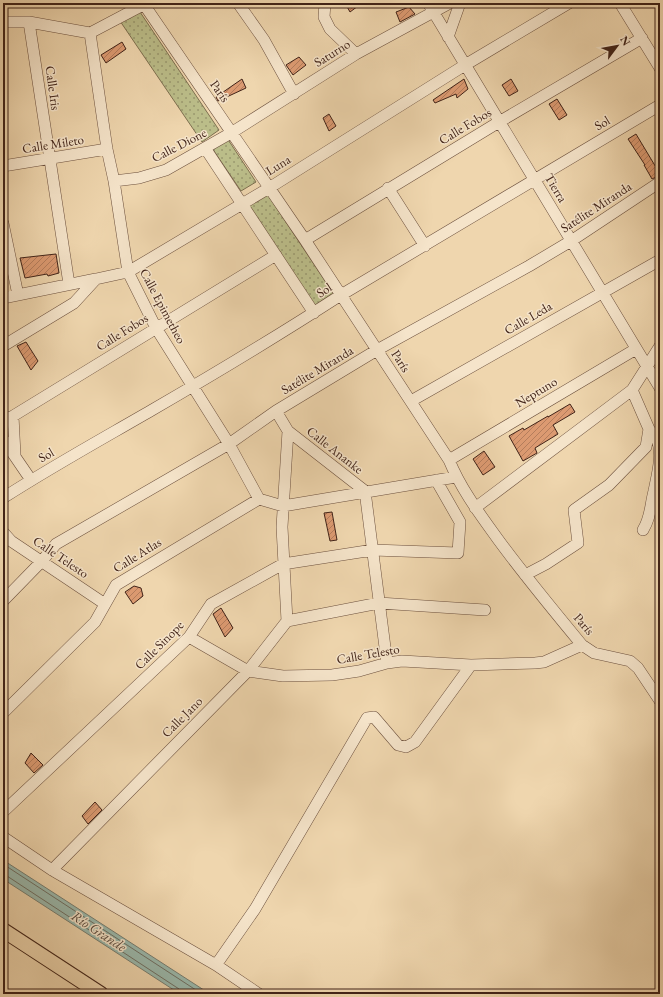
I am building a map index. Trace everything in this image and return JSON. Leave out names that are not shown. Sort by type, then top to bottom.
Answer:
[{"type":"main road","points":[[3,930],[101,994]]},
{"type":"street","points":[[3,22],[29,22],[90,33],[145,3]]},
{"type":"street","name":"París","points":[[145,3],[305,240],[411,401],[449,460],[456,477],[475,508],[524,575],[582,645],[594,653],[630,661],[638,668],[660,701]]},
{"type":"street","points":[[238,3],[264,40],[294,94]]},
{"type":"street","points":[[325,3],[324,17],[330,29],[356,54]]},
{"type":"street","name":"Saturno","points":[[231,132],[431,8],[450,3]]},
{"type":"street","points":[[448,37],[460,3]]},
{"type":"street","name":"Luna","points":[[3,298],[128,272],[241,203],[269,188],[465,65],[569,3]]},
{"type":"street","points":[[620,3],[660,68]]},
{"type":"street","name":"Tierra","points":[[431,8],[660,388]]},
{"type":"street","name":"Calle Iris","points":[[29,22],[69,284]]},
{"type":"street","name":"Calle Epimetheo","points":[[90,33],[107,149],[114,181],[128,272],[156,328],[229,444],[260,499]]},
{"type":"street","name":"Calle Fobos","points":[[305,240],[388,188],[642,38]]},
{"type":"street","name":"Sol","points":[[3,498],[31,480],[193,387],[341,295],[660,105]]},
{"type":"street","name":"Calle Dione","points":[[114,181],[139,178],[166,170],[231,132]]},
{"type":"street","points":[[205,148],[314,313]]},
{"type":"street","name":"Calle Mileto","points":[[3,166],[107,149]]},
{"type":"street","name":"Satélite Miranda","points":[[3,601],[42,561],[56,544],[229,444],[276,411],[377,350],[571,241],[660,182]]},
{"type":"street","points":[[388,188],[425,246]]},
{"type":"street","points":[[3,223],[18,295]]},
{"type":"street","name":"Calle Fobos","points":[[8,418],[276,255]]},
{"type":"street","name":"Calle Leda","points":[[411,401],[660,260]]},
{"type":"street","points":[[3,346],[74,303],[96,279]]},
{"type":"street","points":[[475,508],[632,390],[660,346]]},
{"type":"street","name":"Neptuno","points":[[449,460],[636,349]]},
{"type":"street","points":[[632,390],[649,429],[657,439],[660,452],[660,470],[653,492],[651,510],[643,530]]},
{"type":"street","points":[[276,411],[288,431],[283,506],[283,564],[287,621],[379,603],[484,610]]},
{"type":"street","points":[[8,418],[15,455]]},
{"type":"street","points":[[524,575],[546,564],[578,543],[574,510],[609,485],[646,447],[649,429]]},
{"type":"street","name":"Calle Ananke","points":[[288,431],[365,491]]},
{"type":"street","points":[[3,439],[31,480]]},
{"type":"street","points":[[260,499],[283,506],[365,491],[456,477]]},
{"type":"street","name":"Calle Sinope","points":[[3,812],[189,637],[211,604],[283,564],[373,550],[458,553],[460,522],[436,480]]},
{"type":"street","points":[[365,491],[387,663]]},
{"type":"street","name":"Calle Atlas","points":[[3,713],[95,622],[116,585],[260,499]]},
{"type":"street","name":"Calle Telesto","points":[[3,532],[11,541],[105,604]]},
{"type":"street","name":"Calle Jano","points":[[52,870],[248,671],[287,621]]},
{"type":"street","name":"Calle Telesto","points":[[189,637],[248,671],[282,676],[332,675],[359,671],[387,663],[402,661],[471,665],[540,663],[582,645]]},
{"type":"street","points":[[216,965],[255,909],[367,718],[374,717],[398,745],[406,747],[414,742],[471,665]]},
{"type":"street","points":[[3,837],[52,870],[216,965],[259,994]]},
{"type":"green space","points":[[138,9],[219,130],[202,142],[120,21]]},
{"type":"green space","points":[[227,138],[256,182],[241,191],[212,148]]},
{"type":"green space","points":[[266,192],[333,293],[314,306],[247,205]]},
{"type":"water","name":"Río Grande","points":[[3,860],[210,994],[180,994],[3,879]]},
{"type":"building","points":[[345,3],[362,3],[350,12]]},
{"type":"building","points":[[409,7],[415,14],[400,22],[396,12]]},
{"type":"building","points":[[122,42],[126,49],[106,63],[101,55]]},
{"type":"building","points":[[299,57],[306,65],[293,75],[286,65]]},
{"type":"building","points":[[242,79],[246,88],[218,101],[216,97]]},
{"type":"building","points":[[464,79],[468,89],[457,98],[456,94],[435,103],[433,100]]},
{"type":"building","points":[[511,79],[518,91],[509,96],[502,85]]},
{"type":"building","points":[[557,99],[567,115],[559,120],[549,104]]},
{"type":"building","points":[[329,114],[336,126],[329,131],[323,118]]},
{"type":"building","points":[[636,134],[660,174],[652,179],[645,165],[628,139]]},
{"type":"building","points":[[56,254],[59,273],[48,276],[47,274],[25,278],[20,258]]},
{"type":"building","points":[[26,342],[38,361],[31,370],[17,346]]},
{"type":"building","points":[[570,404],[575,412],[553,425],[558,434],[535,448],[537,453],[523,461],[509,436],[523,428],[524,430]]},
{"type":"building","points":[[484,451],[495,467],[483,475],[473,459]]},
{"type":"building","points":[[332,512],[337,540],[330,541],[324,513]]},
{"type":"building","points":[[134,586],[141,588],[143,596],[133,604],[125,592]]},
{"type":"building","points":[[221,608],[233,628],[225,637],[213,614]]},
{"type":"building","points":[[31,753],[43,765],[34,773],[25,763]]},
{"type":"building","points":[[95,802],[102,810],[88,824],[82,816]]}]
